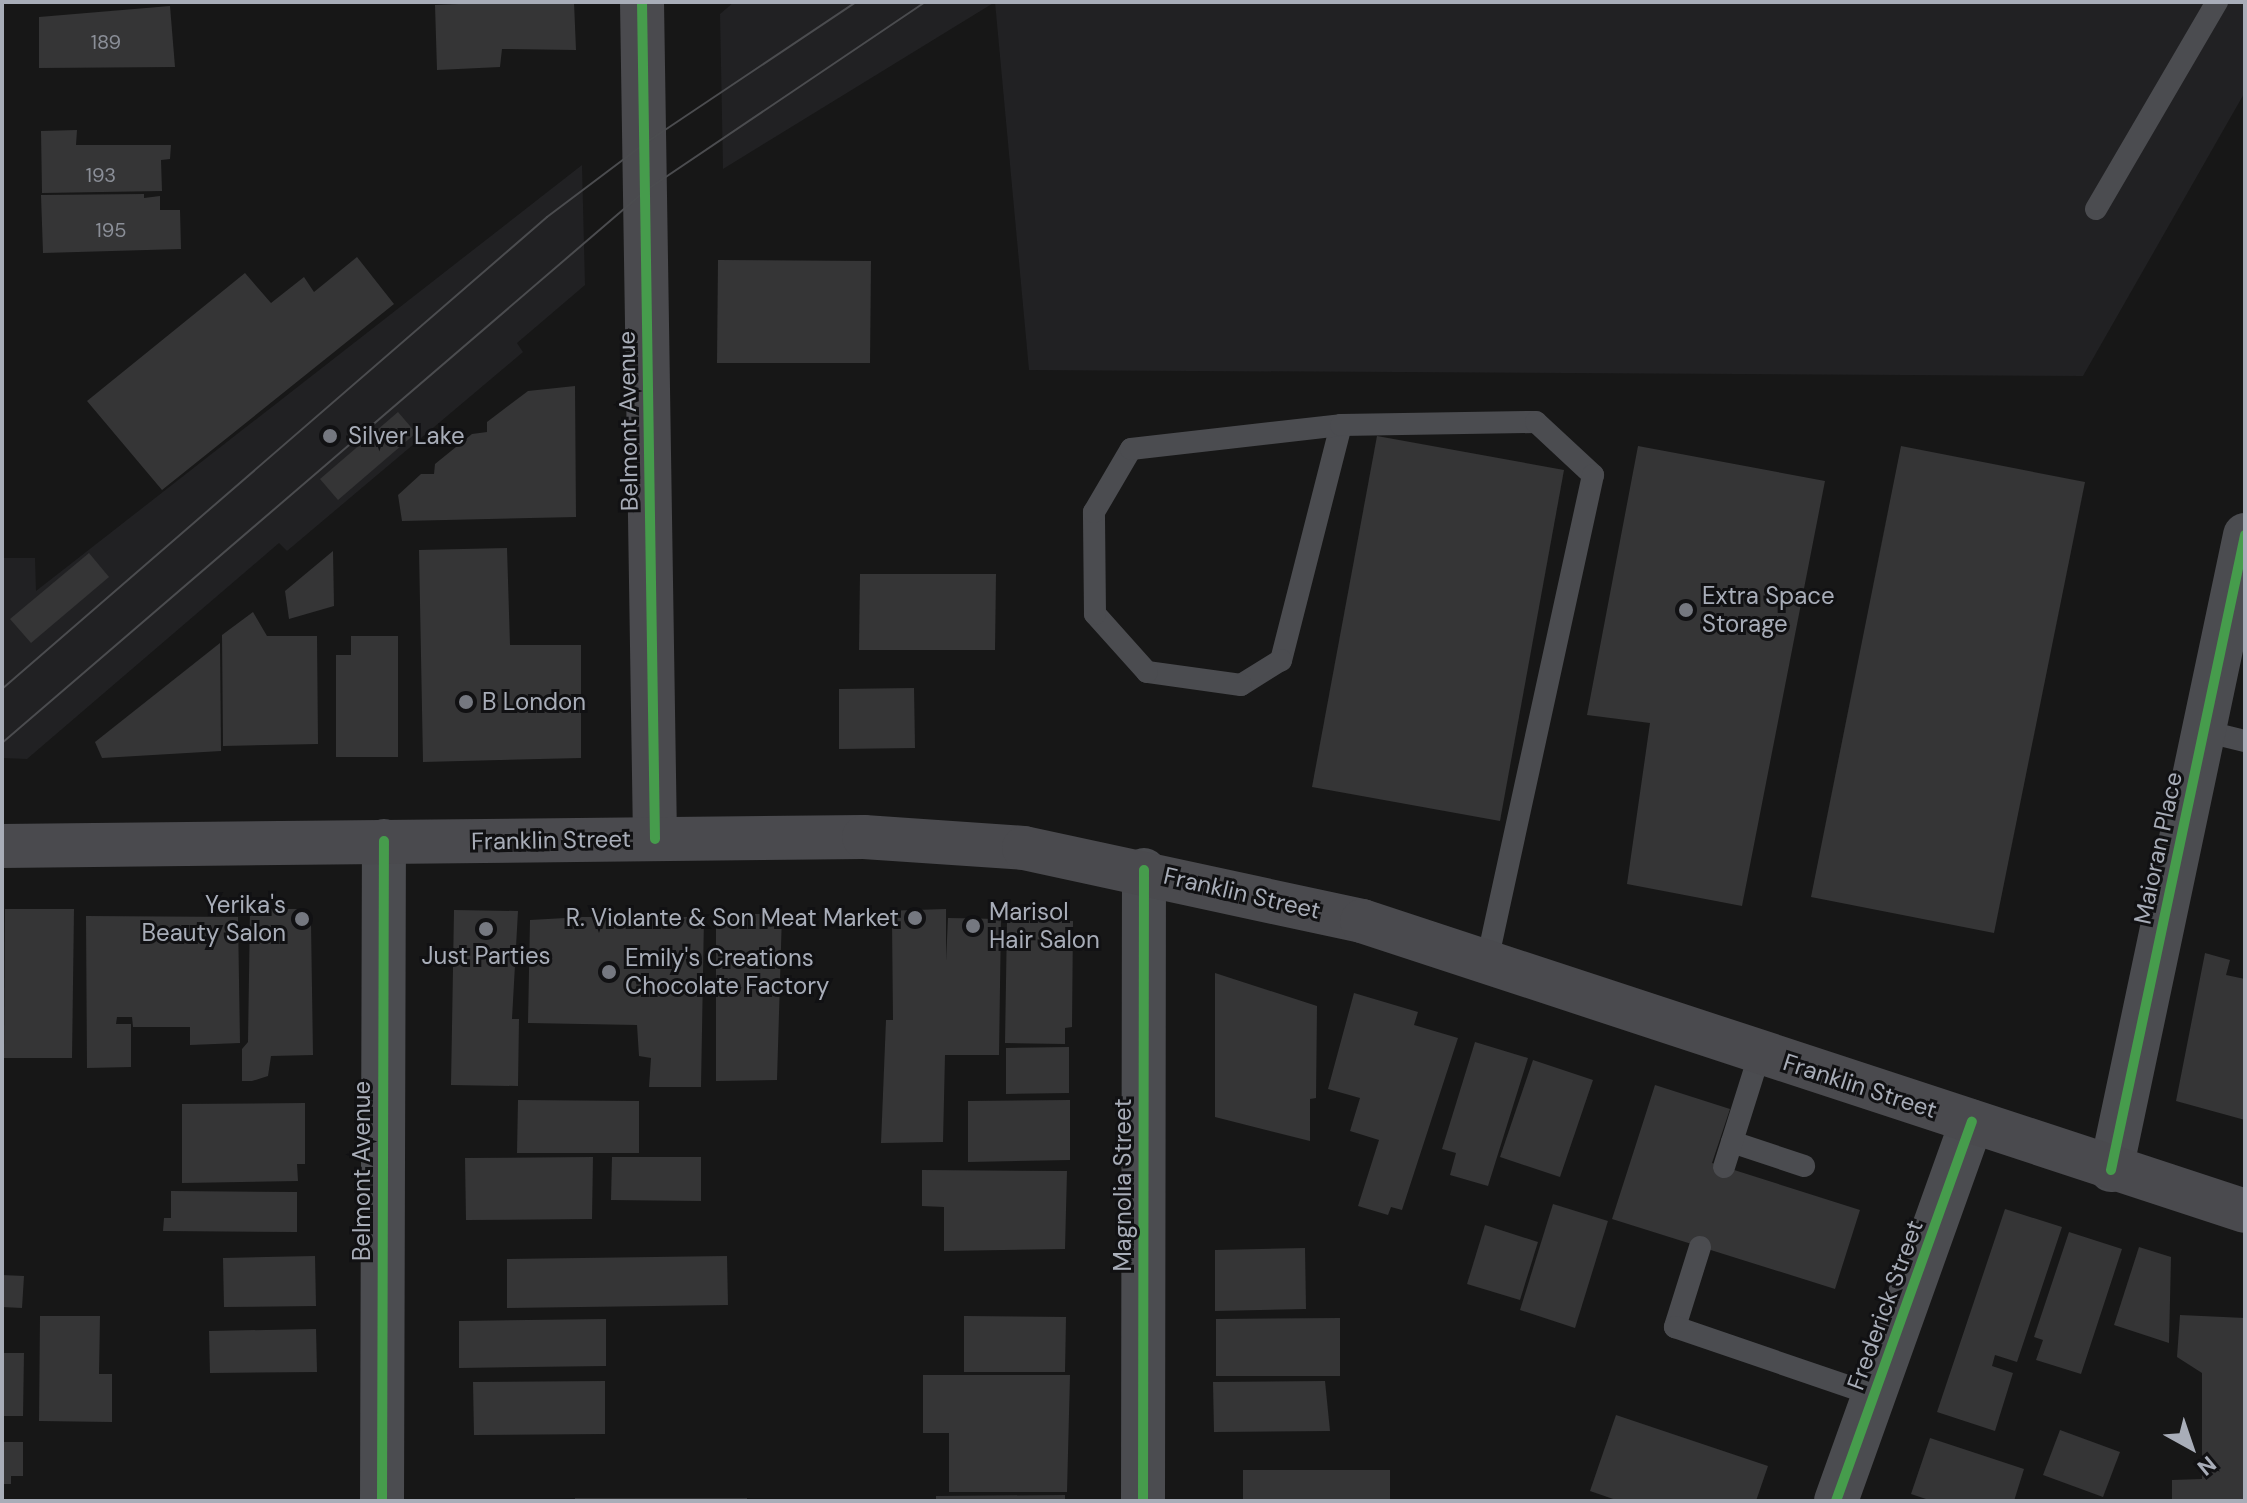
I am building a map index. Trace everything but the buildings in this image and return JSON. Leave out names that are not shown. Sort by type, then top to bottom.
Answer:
[{"type":"main road","name":"Belmont Avenue","points":[[642,2],[655,839]]},
{"type":"main road","name":"Franklin Street","points":[[2,846],[864,837],[1024,848],[1144,870],[1362,921],[2111,1170],[2245,1211]]},
{"type":"street","name":"Maioran Place","points":[[2111,1170],[2224,736],[2245,535]]},
{"type":"street","name":"Belmont Avenue","points":[[382,1501],[384,841]]},
{"type":"street","name":"Magnolia Street","points":[[1143,1501],[1144,870]]},
{"type":"street","name":"Frederick Street","points":[[1836,1501],[1972,1122]]},
{"type":"lane","points":[[2096,209],[2217,2]]},
{"type":"lane","points":[[1341,425],[1281,660],[1241,685],[1147,672],[1095,614],[1094,512],[1131,449],[1341,425],[1536,422],[1593,475],[1487,963]]},
{"type":"lane","points":[[1724,1167],[1760,1053]]},
{"type":"lane","points":[[1732,1142],[1804,1166]]},
{"type":"lane","points":[[1700,1247],[1675,1327],[1874,1395]]},
{"type":"shaded area","points":[[734,2],[995,2],[723,169],[720,14]]},
{"type":"shaded area","points":[[995,2],[2245,2],[2245,92],[2083,376],[1029,370]]},
{"type":"shaded area","points":[[582,165],[585,285],[517,343],[523,352],[287,551],[279,543],[27,759],[2,758],[2,558],[35,558],[36,591]]},
{"type":"tram line","points":[[2,689],[547,217],[644,144],[856,2]]},
{"type":"tram line","points":[[2,743],[645,191],[925,2]]},
{"type":"cycle path","points":[[642,2],[655,839]]},
{"type":"cycle path","points":[[2111,1170],[2245,535]]},
{"type":"cycle path","points":[[382,1501],[384,841]]},
{"type":"cycle path","points":[[1143,1501],[1144,870]]},
{"type":"cycle path","points":[[1836,1501],[1972,1122]]},
{"type":"place","name":"Silver Lake","points":[[330,436]]},
{"type":"place","name":"Extra Space Storage","points":[[1686,610]]},
{"type":"place","name":"B London","points":[[466,702]]},
{"type":"place","name":"R. Violante & Son Meat Market","points":[[915,918]]},
{"type":"place","name":"Yerika's Beauty Salon","points":[[302,919]]},
{"type":"place","name":"Marisol Hair Salon","points":[[973,926]]},
{"type":"place","name":"Just Parties","points":[[486,929]]},
{"type":"place","name":"Emily's Creations Chocolate Factory","points":[[609,972]]}]
